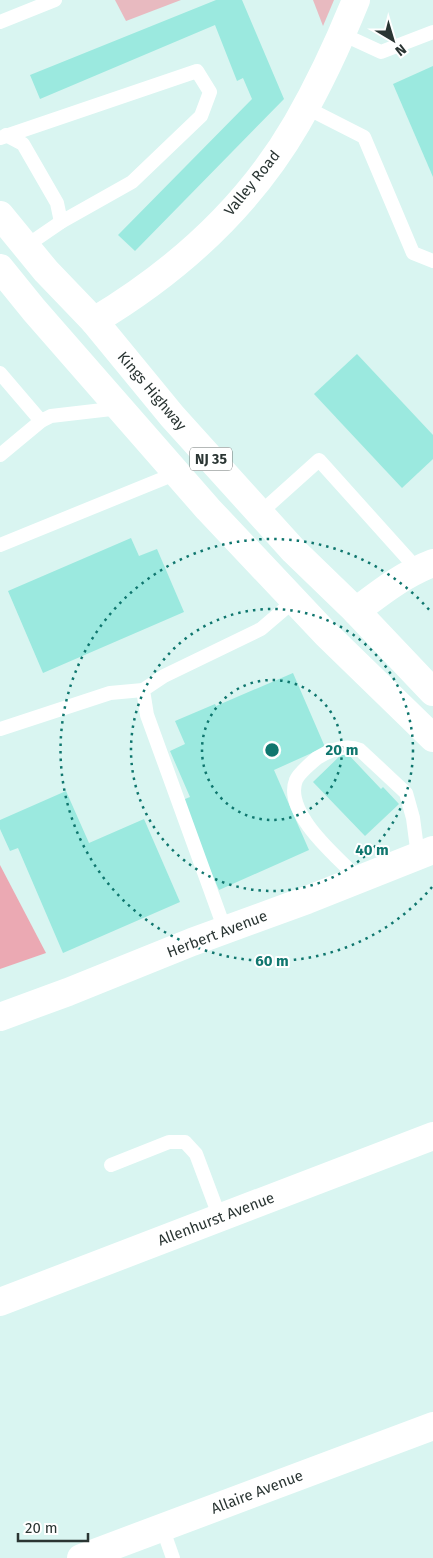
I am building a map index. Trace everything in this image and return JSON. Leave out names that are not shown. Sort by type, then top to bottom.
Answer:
[{"type":"street","name":"Valley Road","points":[[94,321],[147,287],[184,257],[219,224],[265,170],[296,124],[342,34],[356,0]]},
{"type":"street","name":"Kings Highway","points":[[0,215],[46,271],[94,321],[172,416],[294,551],[425,680]]},
{"type":"street","name":"NJ 35","points":[[4,281],[120,408],[208,509],[295,600],[433,738]]},
{"type":"street","points":[[356,611],[396,581],[425,566]]},
{"type":"street","name":"Herbert Avenue","points":[[0,1017],[426,853]]},
{"type":"street","name":"Allenhurst Avenue","points":[[0,1302],[433,1136]]},
{"type":"street","name":"Allaire Avenue","points":[[80,1558],[433,1426]]},
{"type":"lane","points":[[2,22],[55,0]]},
{"type":"lane","points":[[342,34],[381,52],[433,32]]},
{"type":"lane","points":[[3,136],[197,71],[210,92],[201,116],[132,182],[60,222],[26,246]]},
{"type":"lane","points":[[305,107],[364,137],[413,253],[433,261]]},
{"type":"lane","points":[[3,136],[23,144],[57,203],[60,222]]},
{"type":"lane","points":[[0,373],[41,421]]},
{"type":"lane","points":[[0,455],[41,421],[51,416],[120,408]]},
{"type":"lane","points":[[260,513],[319,460],[425,566]]},
{"type":"lane","points":[[0,545],[177,473]]},
{"type":"lane","points":[[1,725],[110,693],[143,690],[164,676],[261,629],[295,600]]},
{"type":"lane","points":[[143,690],[147,715],[225,930]]},
{"type":"lane","points":[[358,880],[309,826],[296,802],[294,791],[296,779],[317,758],[340,748],[351,746],[360,750],[406,793],[426,853]]},
{"type":"lane","points":[[111,1165],[169,1142],[185,1142],[196,1154],[220,1218]]},
{"type":"lane","points":[[162,1528],[173,1558]]},
{"type":"shaded area","points":[[115,0],[181,0],[126,21]]},
{"type":"shaded area","points":[[313,0],[334,0],[323,26]]},
{"type":"shaded area","points":[[0,865],[46,953],[0,969]]},
{"type":"building","points":[[216,0],[242,0],[284,99],[135,251],[118,235],[252,99],[243,78],[237,81],[215,25],[40,99],[30,75]]},
{"type":"building","points":[[433,66],[433,177],[393,84]]},
{"type":"building","points":[[357,354],[433,435],[433,459],[402,488],[314,394]]},
{"type":"building","points":[[131,538],[139,556],[157,549],[184,612],[43,673],[8,591]]},
{"type":"building","points":[[293,673],[325,747],[274,770],[309,850],[219,890],[180,801],[190,797],[170,751],[185,744],[175,721],[215,704],[216,706]]},
{"type":"building","points":[[345,751],[381,789],[383,787],[399,804],[365,836],[313,782]]},
{"type":"building","points":[[66,791],[89,843],[144,819],[180,902],[63,953],[18,848],[10,851],[0,829],[0,820]]}]
